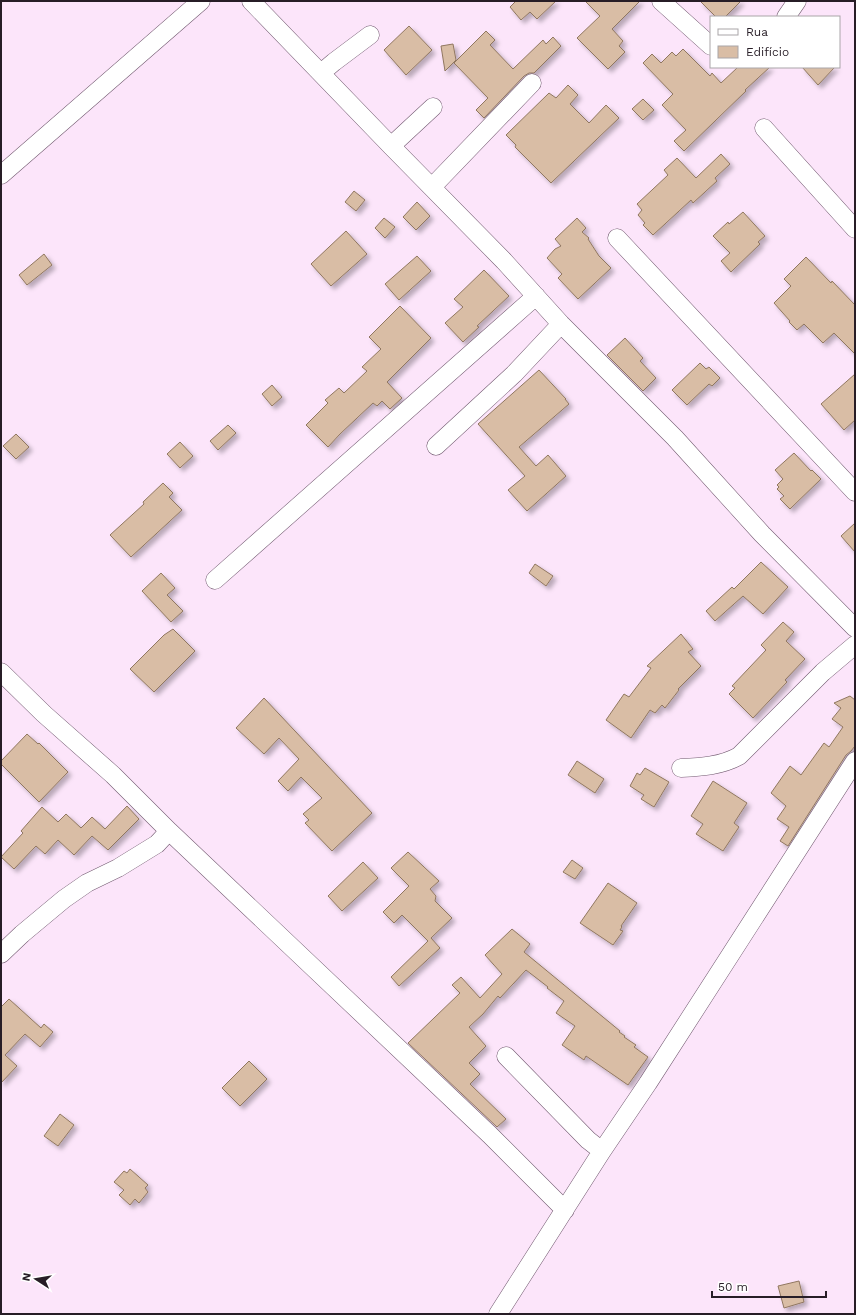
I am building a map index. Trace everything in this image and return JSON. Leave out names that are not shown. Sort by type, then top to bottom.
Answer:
[{"type":"street","points":[[1,175],[201,1]]},
{"type":"street","points":[[251,1],[504,260],[561,324],[675,438],[762,534],[855,628]]},
{"type":"street","points":[[661,1],[710,45]]},
{"type":"street","points":[[787,16],[797,1]]},
{"type":"street","points":[[321,73],[370,35]]},
{"type":"street","points":[[432,187],[532,83]]},
{"type":"street","points":[[391,146],[433,107]]},
{"type":"street","points":[[764,128],[855,229]]},
{"type":"street","points":[[617,238],[855,492]]},
{"type":"street","points":[[215,580],[536,296]]},
{"type":"street","points":[[436,446],[514,374],[561,324]]},
{"type":"street","points":[[681,768],[716,765],[730,761],[739,756],[823,672],[855,646]]},
{"type":"street","points":[[1,672],[44,714],[113,775],[169,831],[490,1134],[565,1210]]},
{"type":"street","points":[[498,1314],[855,760]]},
{"type":"street","points":[[1,954],[22,934],[64,899],[87,883],[118,868],[157,844],[169,831]]},
{"type":"street","points":[[506,1056],[588,1140],[602,1151]]},
{"type":"building","points":[[516,1],[556,1],[537,19],[530,12],[521,20],[510,7]]},
{"type":"building","points":[[585,1],[640,1],[612,29],[623,41],[619,46],[625,52],[608,69],[577,38],[600,16]]},
{"type":"building","points":[[700,1],[741,1],[726,16],[715,16]]},
{"type":"building","points":[[409,26],[432,50],[406,75],[384,50]]},
{"type":"building","points":[[486,31],[495,40],[490,45],[513,69],[543,40],[546,44],[553,37],[561,46],[534,73],[529,73],[524,76],[484,118],[476,110],[488,98],[454,63]]},
{"type":"building","points":[[453,44],[456,60],[445,71],[441,46]]},
{"type":"building","points":[[683,49],[710,76],[712,73],[721,83],[737,68],[769,68],[684,151],[674,141],[686,130],[662,105],[673,94],[643,63],[652,54],[661,63],[672,52],[676,56]]},
{"type":"building","points":[[803,68],[834,68],[818,85]]},
{"type":"building","points":[[568,85],[578,95],[570,104],[589,123],[606,105],[619,118],[551,183],[515,147],[516,145],[506,135],[549,93],[556,98]]},
{"type":"building","points":[[643,99],[654,110],[643,120],[632,109]]},
{"type":"building","points":[[721,154],[730,164],[715,178],[717,181],[693,203],[691,200],[653,235],[643,225],[645,223],[638,215],[642,210],[637,204],[668,175],[664,170],[677,158],[696,178]]},
{"type":"building","points":[[354,191],[365,200],[356,211],[345,202]]},
{"type":"building","points":[[417,202],[430,216],[416,230],[403,217]]},
{"type":"building","points":[[743,212],[765,236],[758,242],[760,244],[731,272],[721,261],[730,253],[713,236],[728,222],[729,224]]},
{"type":"building","points":[[384,218],[395,227],[385,238],[375,228]]},
{"type":"building","points":[[577,218],[586,228],[582,232],[589,238],[588,239],[599,256],[611,268],[578,299],[558,278],[562,274],[547,258],[555,249],[561,246],[555,239]]},
{"type":"building","points":[[346,231],[367,254],[331,286],[311,264]]},
{"type":"building","points":[[44,254],[52,265],[27,285],[19,275]]},
{"type":"building","points":[[417,256],[431,271],[399,300],[385,284]]},
{"type":"building","points":[[806,257],[855,305],[855,354],[834,333],[823,343],[804,324],[797,330],[774,303],[791,286],[784,279]]},
{"type":"building","points":[[484,270],[509,296],[477,326],[479,327],[463,342],[445,323],[463,307],[454,299]]},
{"type":"building","points":[[400,306],[431,338],[387,382],[402,398],[390,409],[382,401],[377,406],[373,403],[328,447],[306,425],[328,403],[325,400],[339,388],[344,393],[367,371],[362,367],[381,349],[369,337]]},
{"type":"building","points":[[625,338],[643,358],[640,361],[656,378],[643,391],[607,355]]},
{"type":"building","points":[[700,363],[706,369],[709,367],[720,378],[712,386],[709,384],[687,405],[672,390]]},
{"type":"building","points":[[539,370],[569,404],[519,447],[536,466],[548,455],[566,476],[527,511],[508,490],[525,476],[478,424]]},
{"type":"building","points":[[855,374],[855,420],[844,430],[821,404]]},
{"type":"building","points":[[272,385],[282,397],[272,406],[262,394]]},
{"type":"building","points":[[228,425],[236,433],[218,450],[210,441]]},
{"type":"building","points":[[16,434],[29,447],[16,459],[3,446]]},
{"type":"building","points":[[180,442],[193,456],[180,468],[167,454]]},
{"type":"building","points":[[794,453],[821,479],[790,509],[780,499],[784,496],[777,489],[779,487],[777,485],[783,479],[775,470]]},
{"type":"building","points":[[163,483],[173,493],[169,497],[182,510],[131,557],[110,535],[144,504],[143,502]]},
{"type":"building","points":[[855,523],[855,552],[841,536]]},
{"type":"building","points":[[761,562],[788,587],[763,614],[743,596],[715,621],[706,611],[732,587],[734,589]]},
{"type":"building","points":[[535,564],[553,576],[546,586],[529,573]]},
{"type":"building","points":[[161,573],[175,588],[167,595],[183,611],[171,622],[142,591]]},
{"type":"building","points":[[783,622],[794,632],[786,641],[805,659],[785,680],[787,682],[753,718],[729,694],[735,688],[732,686],[766,650],[761,645]]},
{"type":"building","points":[[173,629],[195,651],[154,692],[130,669],[164,635]]},
{"type":"building","points":[[681,634],[693,649],[688,652],[701,666],[678,689],[679,690],[665,708],[662,705],[655,713],[650,710],[631,738],[606,720],[624,694],[629,697],[651,668],[647,666]]},
{"type":"building","points":[[850,696],[855,700],[855,746],[846,755],[788,846],[780,841],[789,827],[777,819],[786,806],[771,793],[790,766],[801,775],[824,743],[829,747],[843,727],[832,719],[841,708],[834,703]]},
{"type":"building","points":[[264,698],[372,813],[332,851],[305,823],[309,820],[303,814],[322,798],[301,777],[288,791],[278,781],[299,759],[279,738],[264,754],[236,728]]},
{"type":"building","points":[[27,734],[38,744],[39,743],[68,772],[39,802],[1,764],[1,761]]},
{"type":"building","points":[[577,761],[604,779],[595,793],[568,775]]},
{"type":"building","points":[[645,768],[669,782],[654,807],[641,799],[644,795],[630,786],[637,773],[640,775]]},
{"type":"building","points":[[713,781],[747,803],[734,823],[739,827],[723,851],[696,834],[703,824],[691,816]]},
{"type":"building","points":[[127,806],[139,819],[108,850],[92,836],[74,855],[58,840],[45,854],[36,846],[14,869],[1,857],[23,833],[21,831],[42,807],[58,822],[66,814],[81,828],[92,817],[105,829]]},
{"type":"building","points":[[408,852],[439,881],[430,889],[436,896],[435,901],[452,918],[431,938],[440,948],[399,986],[391,977],[428,941],[402,915],[394,923],[383,912],[409,886],[391,868]]},
{"type":"building","points":[[572,860],[583,868],[575,879],[563,872]]},
{"type":"building","points":[[363,862],[378,878],[342,911],[328,896]]},
{"type":"building","points":[[608,883],[637,903],[621,926],[622,927],[620,930],[623,931],[613,945],[580,923]]},
{"type":"building","points":[[512,929],[530,944],[524,952],[620,1031],[619,1032],[625,1036],[624,1037],[636,1045],[634,1047],[648,1057],[628,1085],[586,1056],[584,1060],[562,1045],[575,1026],[556,1013],[564,1001],[526,970],[500,998],[498,996],[483,1014],[469,1027],[486,1046],[469,1063],[480,1074],[470,1084],[506,1119],[497,1127],[408,1043],[460,993],[452,985],[461,977],[480,998],[502,974],[485,955]]},
{"type":"building","points":[[9,999],[41,1028],[44,1024],[53,1032],[40,1047],[25,1034],[5,1055],[17,1066],[1,1083],[1,1007]]},
{"type":"building","points":[[249,1061],[267,1079],[240,1106],[222,1088]]},
{"type":"building","points":[[60,1114],[74,1125],[58,1146],[44,1136]]},
{"type":"building","points":[[130,1169],[148,1185],[145,1188],[148,1192],[139,1203],[135,1199],[130,1205],[119,1195],[124,1190],[114,1182],[124,1171],[127,1173]]},
{"type":"building","points":[[799,1281],[804,1302],[784,1308],[778,1286]]}]
